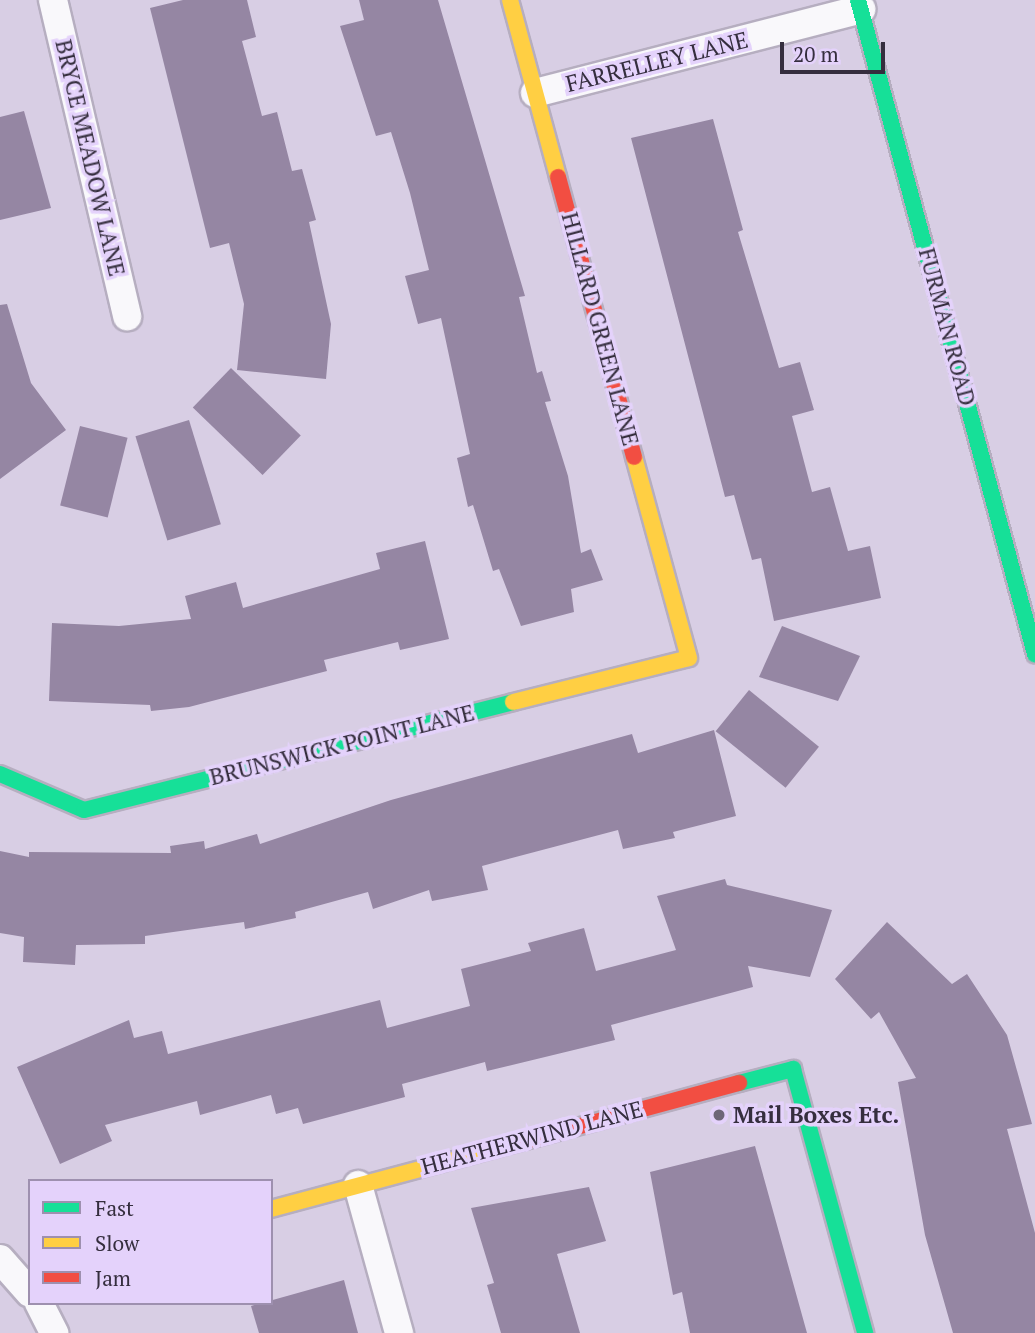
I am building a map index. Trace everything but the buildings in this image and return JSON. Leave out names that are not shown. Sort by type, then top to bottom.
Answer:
[{"type":"street","name":"BRYCE MEADOW LANE","points":[[53,0],[127,316]]},
{"type":"street","name":"HILLARD GREEN LANE","points":[[510,0],[689,658]]},
{"type":"street","name":"FARRELLEY LANE","points":[[536,93],[859,5]]},
{"type":"street","name":"FURMAN ROAD","points":[[859,5],[1035,654]]},
{"type":"street","name":"BRUNSWICK POINT LANE","points":[[0,774],[84,810],[689,658]]},
{"type":"street","name":"HEATHERWIND LANE","points":[[273,1208],[793,1069],[865,1333]]},
{"type":"street","points":[[358,1185],[399,1333]]},
{"type":"street","points":[[0,1259],[28,1291]]},
{"type":"street","points":[[40,1305],[54,1333]]},
{"type":"traffic: fast","points":[[858,0],[1035,654]]},
{"type":"traffic: fast","points":[[0,774],[84,810],[513,702]]},
{"type":"traffic: fast","points":[[739,1083],[793,1069],[865,1333]]},
{"type":"traffic: slow","points":[[510,0],[558,177]]},
{"type":"traffic: slow","points":[[513,702],[689,658],[634,457]]},
{"type":"traffic: slow","points":[[273,1208],[525,1141]]},
{"type":"traffic: jam","points":[[558,177],[634,457]]},
{"type":"traffic: jam","points":[[525,1141],[739,1083]]},
{"type":"place","name":"Mail Boxes Etc.","points":[[719,1115]]}]
